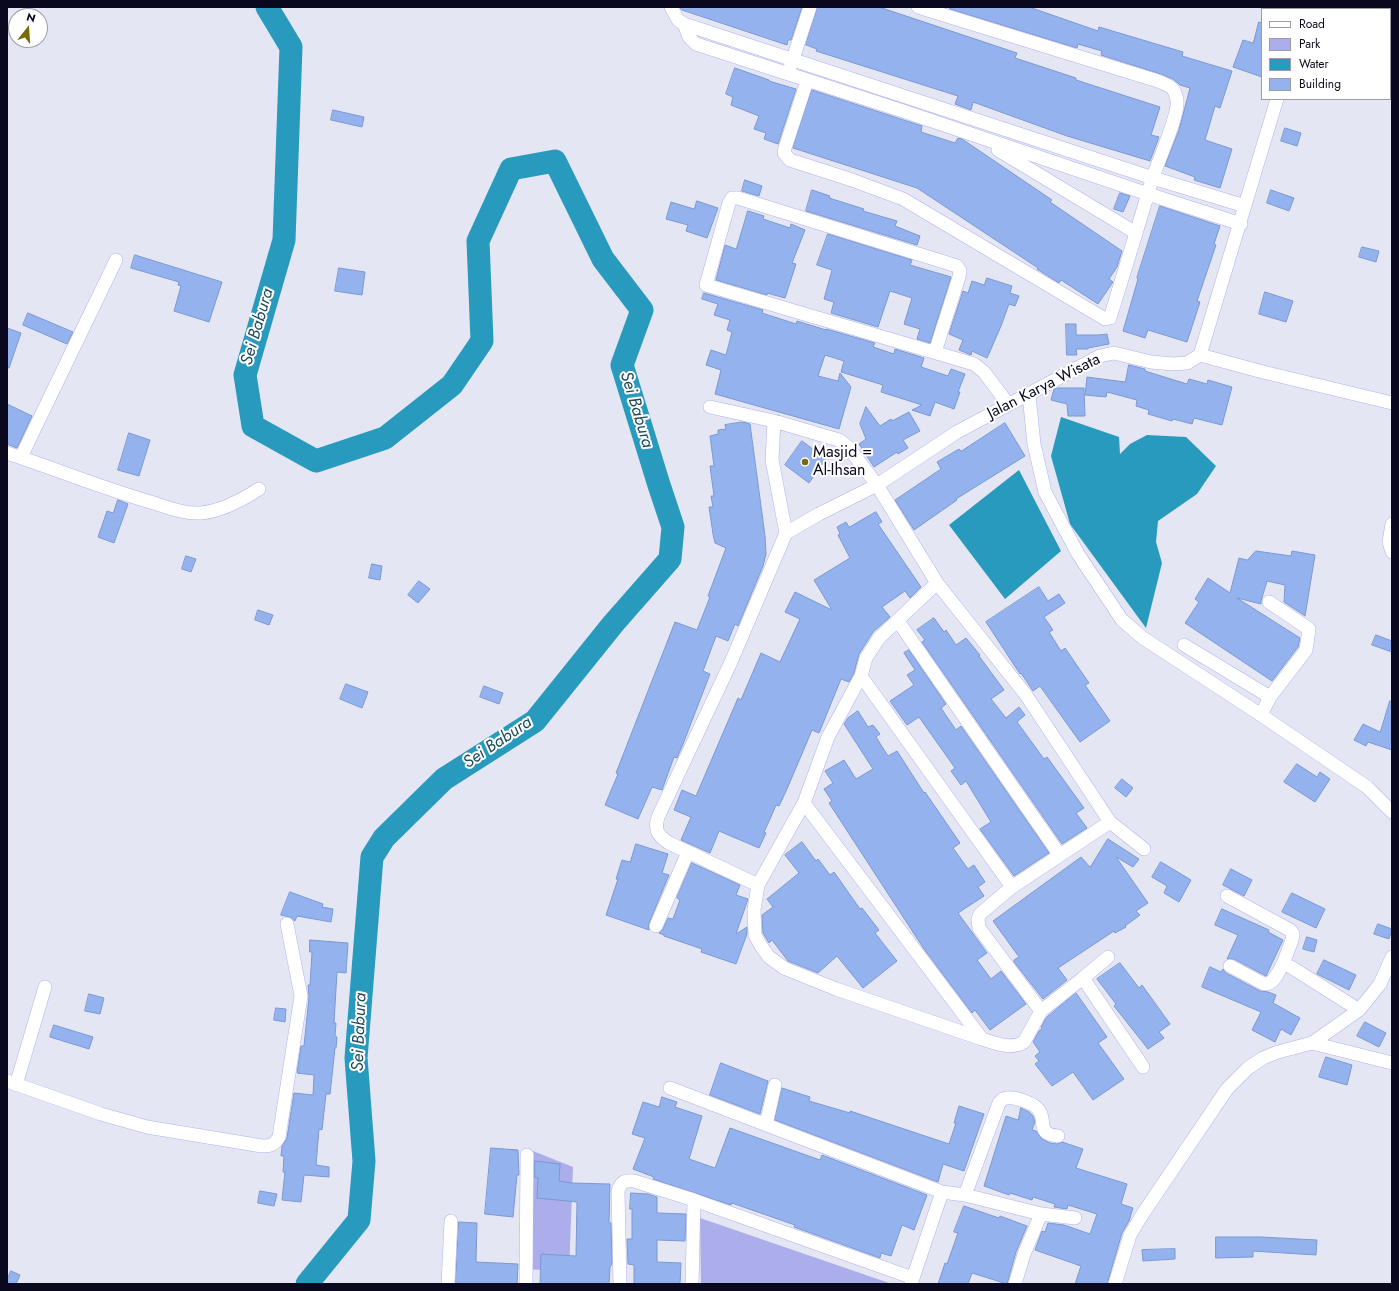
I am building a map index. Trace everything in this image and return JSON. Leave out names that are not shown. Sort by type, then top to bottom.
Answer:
[{"type":"street","points":[[671,7],[678,20],[684,24],[1153,178],[1245,206]]},
{"type":"street","points":[[788,74],[810,7]]},
{"type":"street","points":[[807,81],[784,152],[790,160],[852,180],[903,199],[1105,319],[1110,318],[1153,178],[1177,108],[1175,93],[1171,86],[918,7]]},
{"type":"street","points":[[684,24],[691,41],[696,44],[1241,224]]},
{"type":"street","points":[[1277,100],[1241,224],[1200,355],[1262,372],[1392,403]]},
{"type":"street","points":[[976,137],[1136,233]]},
{"type":"street","points":[[934,352],[959,277],[960,271],[957,266],[738,198],[732,198],[729,203],[706,284],[974,364],[984,372],[1008,404]]},
{"type":"street","points":[[21,457],[116,260]]},
{"type":"street","name":"Jalan Karya Wisata","points":[[786,533],[819,514],[877,485],[957,432],[1100,356],[1114,353],[1151,362],[1173,364],[1187,363],[1200,355]]},
{"type":"street","points":[[1029,395],[1034,444],[1045,492],[1078,554],[1122,620],[1143,638],[1261,715],[1367,787],[1392,812]]},
{"type":"street","points":[[710,407],[774,421],[839,440],[848,447],[877,485],[938,583],[1026,695],[1110,822],[1144,849]]},
{"type":"street","points":[[758,885],[661,838],[657,831],[656,825],[658,817],[731,662],[786,533],[772,460],[774,421]]},
{"type":"street","points":[[7,453],[120,493],[183,512],[199,513],[213,511],[245,498],[260,489]]},
{"type":"street","points":[[1392,524],[1389,542],[1392,552]]},
{"type":"street","points":[[938,583],[898,622],[879,638],[866,658],[861,676],[828,737],[804,803],[758,885],[754,910],[755,934],[769,958],[784,968],[836,989],[982,1039],[1004,1045],[1016,1046],[1024,1042],[1040,1011],[1108,957]]},
{"type":"street","points":[[1261,715],[1270,697],[1306,650],[1310,629],[1269,602]]},
{"type":"street","points":[[898,622],[1060,854]]},
{"type":"street","points":[[1184,645],[1270,697]]},
{"type":"street","points":[[861,676],[1012,887]]},
{"type":"street","points":[[804,803],[982,1039]]},
{"type":"street","points":[[1040,1011],[979,928],[978,924],[980,914],[1012,887],[1110,822]]},
{"type":"street","points":[[656,926],[688,852]]},
{"type":"street","points":[[1227,896],[1290,930],[1293,934],[1283,964],[1272,982],[1269,984],[1264,984],[1230,966]]},
{"type":"street","points":[[45,987],[11,1083],[101,1114],[147,1127],[262,1146],[270,1146],[275,1144],[279,1137],[301,996],[287,924]]},
{"type":"street","points":[[1115,1284],[1130,1235],[1227,1089],[1248,1068],[1263,1058],[1278,1052],[1312,1043],[1359,1010],[1380,984],[1392,957]]},
{"type":"street","points":[[1283,964],[1291,967],[1359,1010]]},
{"type":"street","points":[[1083,978],[1143,1067]]},
{"type":"street","points":[[1312,1043],[1392,1062]]},
{"type":"street","points":[[766,1125],[775,1086]]},
{"type":"street","points":[[670,1088],[942,1192],[965,1195],[1041,1214],[1075,1218]]},
{"type":"street","points":[[965,1195],[999,1103],[1004,1099],[1020,1099],[1036,1107],[1040,1111],[1045,1131],[1048,1134],[1058,1136]]},
{"type":"street","points":[[526,1284],[527,1155]]},
{"type":"street","points":[[620,1284],[618,1191],[621,1184],[626,1180],[634,1181],[694,1200],[912,1281],[942,1192]]},
{"type":"street","points":[[692,1284],[694,1200]]},
{"type":"street","points":[[1015,1284],[1024,1254],[1041,1214]]},
{"type":"street","points":[[448,1284],[451,1222]]},
{"type":"green space","points":[[533,1151],[573,1167],[569,1272],[527,1269]]},
{"type":"green space","points":[[700,1218],[892,1284],[701,1284]]},
{"type":"water","points":[[1061,417],[1119,437],[1120,454],[1130,444],[1147,435],[1186,437],[1216,466],[1197,494],[1158,521],[1156,542],[1162,563],[1146,628],[1070,524],[1051,456]]},
{"type":"water","points":[[1019,470],[1061,551],[1005,599],[949,525]]},
{"type":"building","points":[[680,7],[802,7],[791,40],[788,40],[787,45],[682,10]]},
{"type":"building","points":[[818,7],[879,7],[1017,53],[1015,58],[1076,78],[1076,80],[1160,107],[1151,135],[1159,137],[1150,161],[1067,136],[973,102],[971,110],[955,104],[958,96],[816,51],[817,49],[806,45]]},
{"type":"building","points":[[950,7],[1029,7],[1098,31],[1099,27],[1183,52],[1182,56],[1232,71],[1220,108],[1215,106],[1205,140],[1232,149],[1220,188],[1194,180],[1195,177],[1165,166],[1179,130],[1190,88],[1180,85],[1173,79],[1161,74],[1101,55],[1102,51],[1078,44],[1077,48],[950,9]]},
{"type":"building","points":[[1259,22],[1261,23],[1261,77],[1233,67],[1243,40],[1253,43]]},
{"type":"building","points":[[735,68],[769,81],[796,89],[778,144],[764,139],[766,133],[754,129],[759,116],[731,105],[733,97],[726,94]]},
{"type":"building","points":[[812,90],[922,126],[921,132],[955,143],[958,138],[962,139],[1052,200],[1050,202],[1122,251],[1117,267],[1109,279],[1113,282],[1098,304],[1061,280],[1059,283],[1040,271],[1037,269],[1038,268],[917,188],[793,148]]},
{"type":"building","points":[[333,110],[364,117],[362,127],[331,120]]},
{"type":"building","points":[[1285,128],[1301,133],[1297,146],[1281,141]]},
{"type":"building","points":[[745,180],[762,186],[759,196],[742,191]]},
{"type":"building","points":[[812,190],[830,196],[829,198],[864,209],[863,211],[897,221],[895,226],[920,236],[917,245],[806,211]]},
{"type":"building","points":[[1271,190],[1294,198],[1289,211],[1267,203]]},
{"type":"building","points":[[1120,193],[1130,196],[1123,212],[1114,209]]},
{"type":"building","points":[[697,201],[718,208],[707,238],[686,231],[688,225],[666,219],[671,202],[694,209]]},
{"type":"building","points":[[1160,206],[1220,226],[1214,244],[1216,245],[1197,301],[1200,302],[1187,342],[1148,330],[1145,338],[1123,331],[1138,279],[1137,278]]},
{"type":"building","points":[[748,211],[764,216],[763,219],[790,228],[791,224],[805,230],[792,263],[796,264],[785,298],[767,293],[767,295],[716,280],[725,245],[736,249]]},
{"type":"building","points":[[828,234],[912,260],[910,265],[951,277],[930,343],[917,339],[920,329],[904,324],[912,298],[890,291],[878,327],[831,313],[834,302],[824,299],[832,270],[817,265]]},
{"type":"building","points":[[1362,247],[1379,251],[1376,262],[1359,257]]},
{"type":"building","points":[[135,255],[222,282],[209,322],[174,311],[181,286],[178,285],[179,282],[131,268]]},
{"type":"building","points":[[339,268],[365,272],[362,295],[335,291]]},
{"type":"building","points":[[987,278],[1012,286],[1010,293],[1019,296],[1015,306],[1009,304],[987,358],[972,351],[971,355],[959,350],[963,340],[949,334],[963,291],[968,293],[972,281],[984,285]]},
{"type":"building","points":[[1265,292],[1293,301],[1286,322],[1259,314]]},
{"type":"building","points":[[704,293],[763,310],[762,313],[796,324],[797,321],[875,343],[873,347],[894,354],[895,349],[924,358],[921,367],[948,376],[951,369],[965,374],[958,392],[960,392],[954,409],[935,402],[930,416],[912,410],[922,405],[881,392],[883,385],[841,372],[844,361],[825,355],[818,376],[838,381],[840,373],[851,387],[839,429],[715,394],[721,370],[706,365],[711,350],[726,355],[732,332],[727,330],[730,320],[714,315],[718,304],[702,299]]},
{"type":"building","points":[[28,313],[73,332],[67,344],[23,325]]},
{"type":"building","points":[[1066,324],[1076,324],[1076,335],[1107,334],[1109,344],[1088,349],[1076,349],[1077,355],[1067,355]]},
{"type":"building","points":[[7,328],[21,333],[9,368],[7,368]]},
{"type":"building","points":[[1129,365],[1187,384],[1189,379],[1207,384],[1208,380],[1232,387],[1222,425],[1194,418],[1192,424],[1173,419],[1172,421],[1148,414],[1149,410],[1136,406],[1137,400],[1107,392],[1106,397],[1085,395],[1087,377],[1125,382]]},
{"type":"building","points":[[1084,388],[1085,416],[1068,416],[1067,404],[1051,400],[1054,389]]},
{"type":"building","points":[[7,404],[32,416],[17,448],[7,444]]},
{"type":"building","points":[[866,407],[880,426],[891,419],[892,421],[909,412],[920,431],[903,440],[908,448],[898,454],[897,452],[874,467],[859,444],[866,439],[860,424]]},
{"type":"building","points":[[743,422],[750,424],[765,536],[766,554],[763,566],[738,626],[735,624],[728,641],[716,636],[703,671],[710,674],[683,744],[677,758],[674,757],[662,790],[652,787],[638,819],[605,805],[675,622],[697,630],[710,597],[708,596],[726,548],[715,543],[709,507],[713,507],[711,496],[714,496],[710,466],[714,466],[710,436],[718,434],[718,430],[726,429],[725,425]]},
{"type":"building","points":[[1005,423],[1025,456],[956,499],[957,500],[914,530],[895,500],[941,469],[937,462],[959,449],[961,451]]},
{"type":"building","points":[[129,433],[150,440],[139,476],[118,470]]},
{"type":"building","name":"Masjid = Al-Ihsan","points":[[802,441],[826,459],[809,483],[785,465]]},
{"type":"building","points":[[118,500],[128,504],[114,543],[98,537],[107,511],[113,513]]},
{"type":"building","points":[[876,512],[882,522],[878,524],[921,587],[910,598],[905,591],[882,607],[890,617],[873,632],[859,654],[854,673],[849,682],[841,679],[819,733],[812,730],[779,806],[776,805],[764,832],[766,833],[759,848],[719,831],[710,853],[681,840],[691,817],[674,810],[682,790],[696,796],[738,698],[741,700],[761,653],[780,662],[800,619],[785,612],[795,592],[832,610],[814,580],[850,558],[838,535],[840,534],[837,527],[846,522],[849,527]]},
{"type":"building","points":[[1256,551],[1291,556],[1292,551],[1315,555],[1305,616],[1284,602],[1285,585],[1267,581],[1261,604],[1237,598],[1300,638],[1298,647],[1272,681],[1185,623],[1199,602],[1195,599],[1208,578],[1230,593],[1239,558],[1247,560]]},
{"type":"building","points":[[186,556],[196,559],[191,572],[182,569]]},
{"type":"building","points":[[372,564],[382,566],[380,580],[369,578]]},
{"type":"building","points":[[419,581],[430,589],[418,603],[408,595]]},
{"type":"building","points":[[1039,587],[1048,601],[1059,594],[1065,603],[1044,617],[1053,630],[1049,632],[1061,651],[1065,648],[1089,683],[1085,685],[1110,721],[1080,742],[1040,686],[1033,691],[986,622]]},
{"type":"building","points":[[258,610],[273,615],[269,625],[255,620]]},
{"type":"building","points":[[934,618],[944,632],[946,630],[956,645],[966,638],[980,655],[979,656],[1004,690],[991,699],[1006,718],[1019,707],[1025,715],[1017,722],[1044,759],[1047,757],[1084,808],[1076,813],[1087,828],[1062,844],[922,642],[925,640],[917,630]]},
{"type":"building","points":[[1376,635],[1392,641],[1392,652],[1372,645]]},
{"type":"building","points":[[909,650],[946,704],[941,708],[956,730],[961,726],[1049,853],[1014,876],[980,829],[991,822],[966,781],[961,785],[951,771],[955,768],[919,717],[907,725],[890,701],[914,685],[907,675],[915,670],[904,653]]},
{"type":"building","points":[[346,684],[368,692],[362,708],[340,699]]},
{"type":"building","points":[[484,686],[503,693],[499,704],[480,697]]},
{"type":"building","points":[[1390,701],[1392,702],[1392,750],[1368,742],[1366,746],[1354,740],[1363,724],[1380,732]]},
{"type":"building","points":[[858,711],[868,727],[873,725],[880,734],[876,737],[888,756],[897,751],[924,793],[925,792],[960,843],[953,848],[968,869],[974,865],[985,882],[978,887],[984,896],[958,913],[987,953],[977,960],[991,979],[1001,971],[1026,1004],[990,1030],[975,1010],[972,1013],[924,949],[829,803],[832,801],[824,789],[833,783],[825,771],[844,760],[856,779],[873,769],[844,724],[848,718]]},
{"type":"building","points":[[1297,764],[1317,777],[1320,772],[1330,779],[1315,802],[1284,782]]},
{"type":"building","points":[[1122,779],[1133,788],[1126,797],[1115,788]]},
{"type":"building","points":[[1108,839],[1139,859],[1133,867],[1116,857],[1148,903],[1136,911],[1140,915],[1125,926],[1126,927],[1115,933],[1114,931],[1058,968],[1067,980],[1043,999],[1014,962],[1014,960],[1019,957],[993,921],[1081,857],[1090,867]]},
{"type":"building","points":[[802,842],[816,861],[818,859],[830,875],[834,872],[860,909],[862,908],[879,930],[875,933],[897,961],[863,988],[837,956],[818,973],[788,961],[772,940],[769,943],[763,933],[762,915],[773,907],[767,899],[799,873],[785,855]]},
{"type":"building","points":[[636,844],[668,854],[662,873],[669,875],[649,923],[649,930],[606,915],[618,879],[616,879],[622,860],[630,862]]},
{"type":"building","points":[[1161,862],[1191,880],[1179,902],[1164,893],[1167,886],[1152,877]]},
{"type":"building","points":[[692,863],[740,885],[736,895],[748,899],[736,934],[747,927],[747,934],[736,964],[701,952],[702,949],[659,933],[663,929],[668,918],[673,919],[680,900],[677,898]]},
{"type":"building","points":[[1231,869],[1252,880],[1244,896],[1223,885]]},
{"type":"building","points":[[290,892],[323,904],[322,907],[333,909],[331,922],[297,916],[295,921],[290,917],[281,915]]},
{"type":"building","points":[[1292,893],[1325,909],[1316,928],[1282,912]]},
{"type":"building","points":[[1222,909],[1269,930],[1268,932],[1283,940],[1266,976],[1234,959],[1227,959],[1238,935],[1215,925]]},
{"type":"building","points":[[1378,924],[1392,929],[1389,939],[1374,934]]},
{"type":"building","points":[[1307,937],[1317,940],[1314,952],[1303,949]]},
{"type":"building","points":[[310,940],[348,943],[346,973],[337,972],[334,1023],[336,1023],[336,1048],[330,1094],[326,1094],[322,1130],[319,1129],[316,1165],[329,1167],[329,1177],[304,1175],[301,1202],[282,1200],[285,1172],[283,1172],[284,1156],[281,1156],[282,1146],[287,1138],[294,1093],[313,1095],[314,1075],[297,1073],[301,1046],[304,1046],[309,997],[308,985],[310,985],[312,952],[310,952]]},
{"type":"building","points":[[1324,960],[1356,975],[1349,990],[1317,974]]},
{"type":"building","points":[[1120,963],[1139,988],[1142,985],[1170,1024],[1159,1032],[1164,1038],[1148,1049],[1114,1006],[1116,1004],[1097,979]]},
{"type":"building","points":[[1210,967],[1221,972],[1223,969],[1226,973],[1260,991],[1276,995],[1273,1003],[1300,1018],[1291,1035],[1281,1029],[1275,1042],[1252,1030],[1261,1012],[1202,987]]},
{"type":"building","points":[[1076,993],[1107,1037],[1098,1043],[1124,1079],[1093,1100],[1073,1072],[1052,1086],[1035,1064],[1039,1061],[1035,1056],[1040,1052],[1033,1042],[1039,1031],[1042,1029],[1041,1027],[1046,1018]]},
{"type":"building","points":[[89,994],[104,998],[100,1014],[85,1011]]},
{"type":"building","points":[[276,1008],[286,1009],[285,1022],[274,1020]]},
{"type":"building","points":[[1365,1022],[1386,1033],[1379,1047],[1357,1036]]},
{"type":"building","points":[[54,1025],[93,1037],[89,1049],[50,1037]]},
{"type":"building","points":[[1326,1057],[1352,1065],[1347,1085],[1319,1077]]},
{"type":"building","points":[[721,1063],[768,1081],[760,1114],[710,1095]]},
{"type":"building","points":[[782,1088],[810,1097],[809,1101],[850,1113],[850,1111],[949,1144],[956,1123],[954,1123],[959,1106],[984,1114],[964,1171],[943,1164],[938,1182],[775,1120]]},
{"type":"building","points":[[662,1097],[677,1102],[675,1107],[702,1116],[689,1159],[715,1168],[730,1128],[820,1160],[822,1155],[927,1195],[914,1230],[902,1225],[891,1256],[881,1253],[880,1258],[794,1227],[795,1225],[732,1203],[731,1205],[653,1179],[654,1177],[633,1169],[645,1138],[632,1134],[643,1102],[659,1107]]},
{"type":"building","points":[[1021,1108],[1033,1116],[1035,1122],[1032,1130],[1036,1131],[1042,1139],[1050,1143],[1057,1144],[1062,1142],[1083,1149],[1076,1168],[1127,1184],[1121,1204],[1133,1208],[1129,1221],[1122,1233],[1107,1284],[1075,1284],[1081,1266],[1035,1250],[1042,1231],[1045,1232],[1048,1223],[1064,1225],[1090,1234],[1097,1214],[1068,1205],[1067,1209],[1054,1207],[1055,1204],[1033,1197],[1032,1200],[1010,1193],[1009,1195],[984,1186],[1006,1116],[1018,1120]]},
{"type":"building","points":[[491,1148],[518,1150],[519,1175],[517,1175],[513,1217],[485,1214]]},
{"type":"building","points":[[535,1161],[560,1164],[559,1181],[571,1183],[610,1184],[609,1223],[611,1223],[612,1264],[610,1267],[609,1284],[540,1284],[541,1254],[576,1256],[577,1202],[537,1198],[538,1178],[535,1177]]},
{"type":"building","points":[[260,1191],[277,1194],[274,1206],[258,1203]]},
{"type":"building","points":[[631,1193],[648,1194],[657,1197],[657,1213],[686,1214],[685,1241],[657,1240],[657,1262],[681,1263],[680,1284],[634,1284],[634,1265],[628,1264],[627,1239],[632,1239],[632,1209],[630,1209]]},
{"type":"building","points":[[964,1206],[999,1218],[1000,1216],[1027,1226],[1016,1252],[1007,1284],[972,1273],[968,1284],[938,1284],[958,1233],[954,1232]]},
{"type":"building","points":[[459,1222],[477,1223],[476,1262],[518,1264],[517,1284],[456,1284]]},
{"type":"building","points":[[1216,1237],[1261,1237],[1317,1240],[1316,1255],[1253,1251],[1253,1257],[1216,1258]]},
{"type":"building","points":[[1175,1249],[1175,1259],[1143,1261],[1142,1250]]},
{"type":"building","points":[[11,1271],[20,1275],[16,1284],[7,1284]]},
{"type":"waterway","name":"Sei Babura","points":[[267,7],[291,47],[284,240],[245,375],[253,426],[316,461],[385,438],[452,385],[482,341],[478,241],[511,169],[555,161],[603,259],[642,310],[622,365],[673,527],[670,559],[613,624],[535,721],[444,779],[384,838],[372,857],[356,1058],[364,1161],[359,1220],[307,1284]]},
{"type":"place","name":"Masjid = Al-Ihsan","points":[[805,462]]}]
